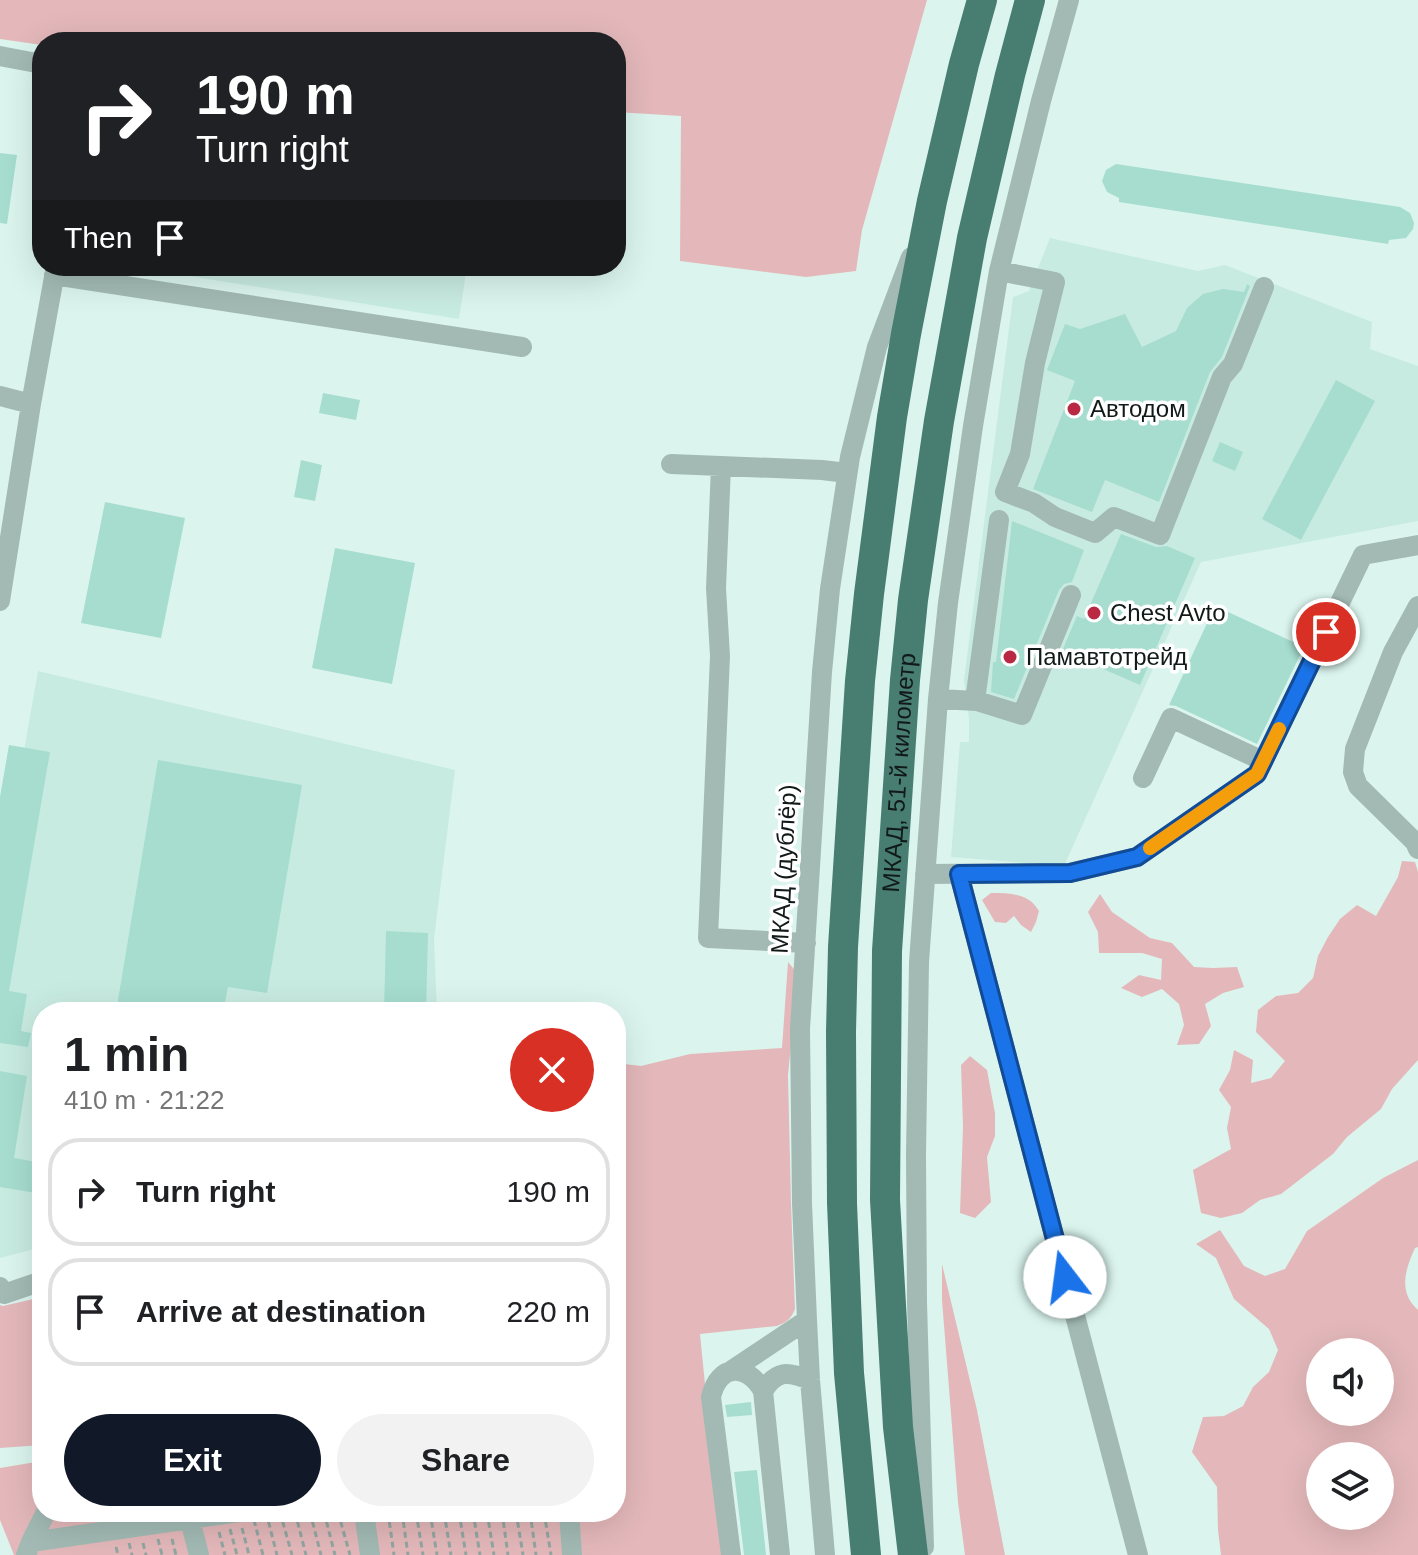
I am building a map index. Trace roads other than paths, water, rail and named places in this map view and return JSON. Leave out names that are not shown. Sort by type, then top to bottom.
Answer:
[{"type":"highway","name":"МКАД, 51-й километр","points":[[866,1555],[849,1373],[842,1203],[843,947],[860,681],[892,417],[906,334],[932,201],[982,0]]},
{"type":"highway","name":"МКАД, 51-й километр","points":[[913,1555],[898,1427],[885,1200],[887,951],[905,680],[913,600],[939,421],[972,238],[1030,0]]},
{"type":"street","points":[[924,1555],[917,1302],[919,962],[938,699],[973,426],[999,271],[1069,0]]},
{"type":"street","points":[[0,56],[32,62]]},
{"type":"street","name":"МКАД (дублёр)","points":[[825,1555],[807,1320],[800,1029],[822,672],[830,589],[847,473],[862,402],[877,347],[932,201]]},
{"type":"street","points":[[999,271],[1055,282],[1035,363],[1020,454],[1005,492],[1095,533],[1114,517],[1160,535],[1222,377],[1233,364],[1264,287]]},
{"type":"street","points":[[0,601],[54,276]]},
{"type":"street","points":[[86,276],[522,347]]},
{"type":"street","points":[[0,396],[31,404]]},
{"type":"street","points":[[671,464],[847,473]]},
{"type":"street","points":[[721,466],[716,588],[720,656],[708,938],[806,943]]},
{"type":"street","points":[[975,701],[999,520]]},
{"type":"street","points":[[925,874],[1070,873],[1137,857],[1257,774],[1363,555],[1418,545]]},
{"type":"street","points":[[938,699],[975,701],[1022,715],[1071,595]]},
{"type":"street","points":[[1418,606],[1393,652],[1355,749],[1353,772],[1358,786],[1415,842],[1418,849]]},
{"type":"street","points":[[1143,778],[1171,718],[1263,761]]},
{"type":"street","points":[[959,874],[1138,1555]]},
{"type":"street","points":[[0,1287],[4,1294],[32,1284]]},
{"type":"street","points":[[731,1555],[711,1397],[714,1385],[721,1375],[807,1320]]},
{"type":"street","points":[[732,1370],[747,1373],[758,1381],[763,1391],[780,1555]]},
{"type":"street","points":[[763,1391],[772,1378],[782,1374],[795,1374],[810,1380]]},
{"type":"street","points":[[29,1549],[41,1522]]},
{"type":"street","points":[[29,1549],[156,1522]]},
{"type":"street","points":[[191,1522],[199,1555]]},
{"type":"street","points":[[365,1522],[370,1555]]},
{"type":"street","points":[[570,1522],[572,1555]]},
{"type":"place","name":"Автодом","points":[[1074,409]]},
{"type":"place","name":"Chest Avto","points":[[1094,613]]},
{"type":"place","name":"Памавтотрейд","points":[[1010,657]]}]
